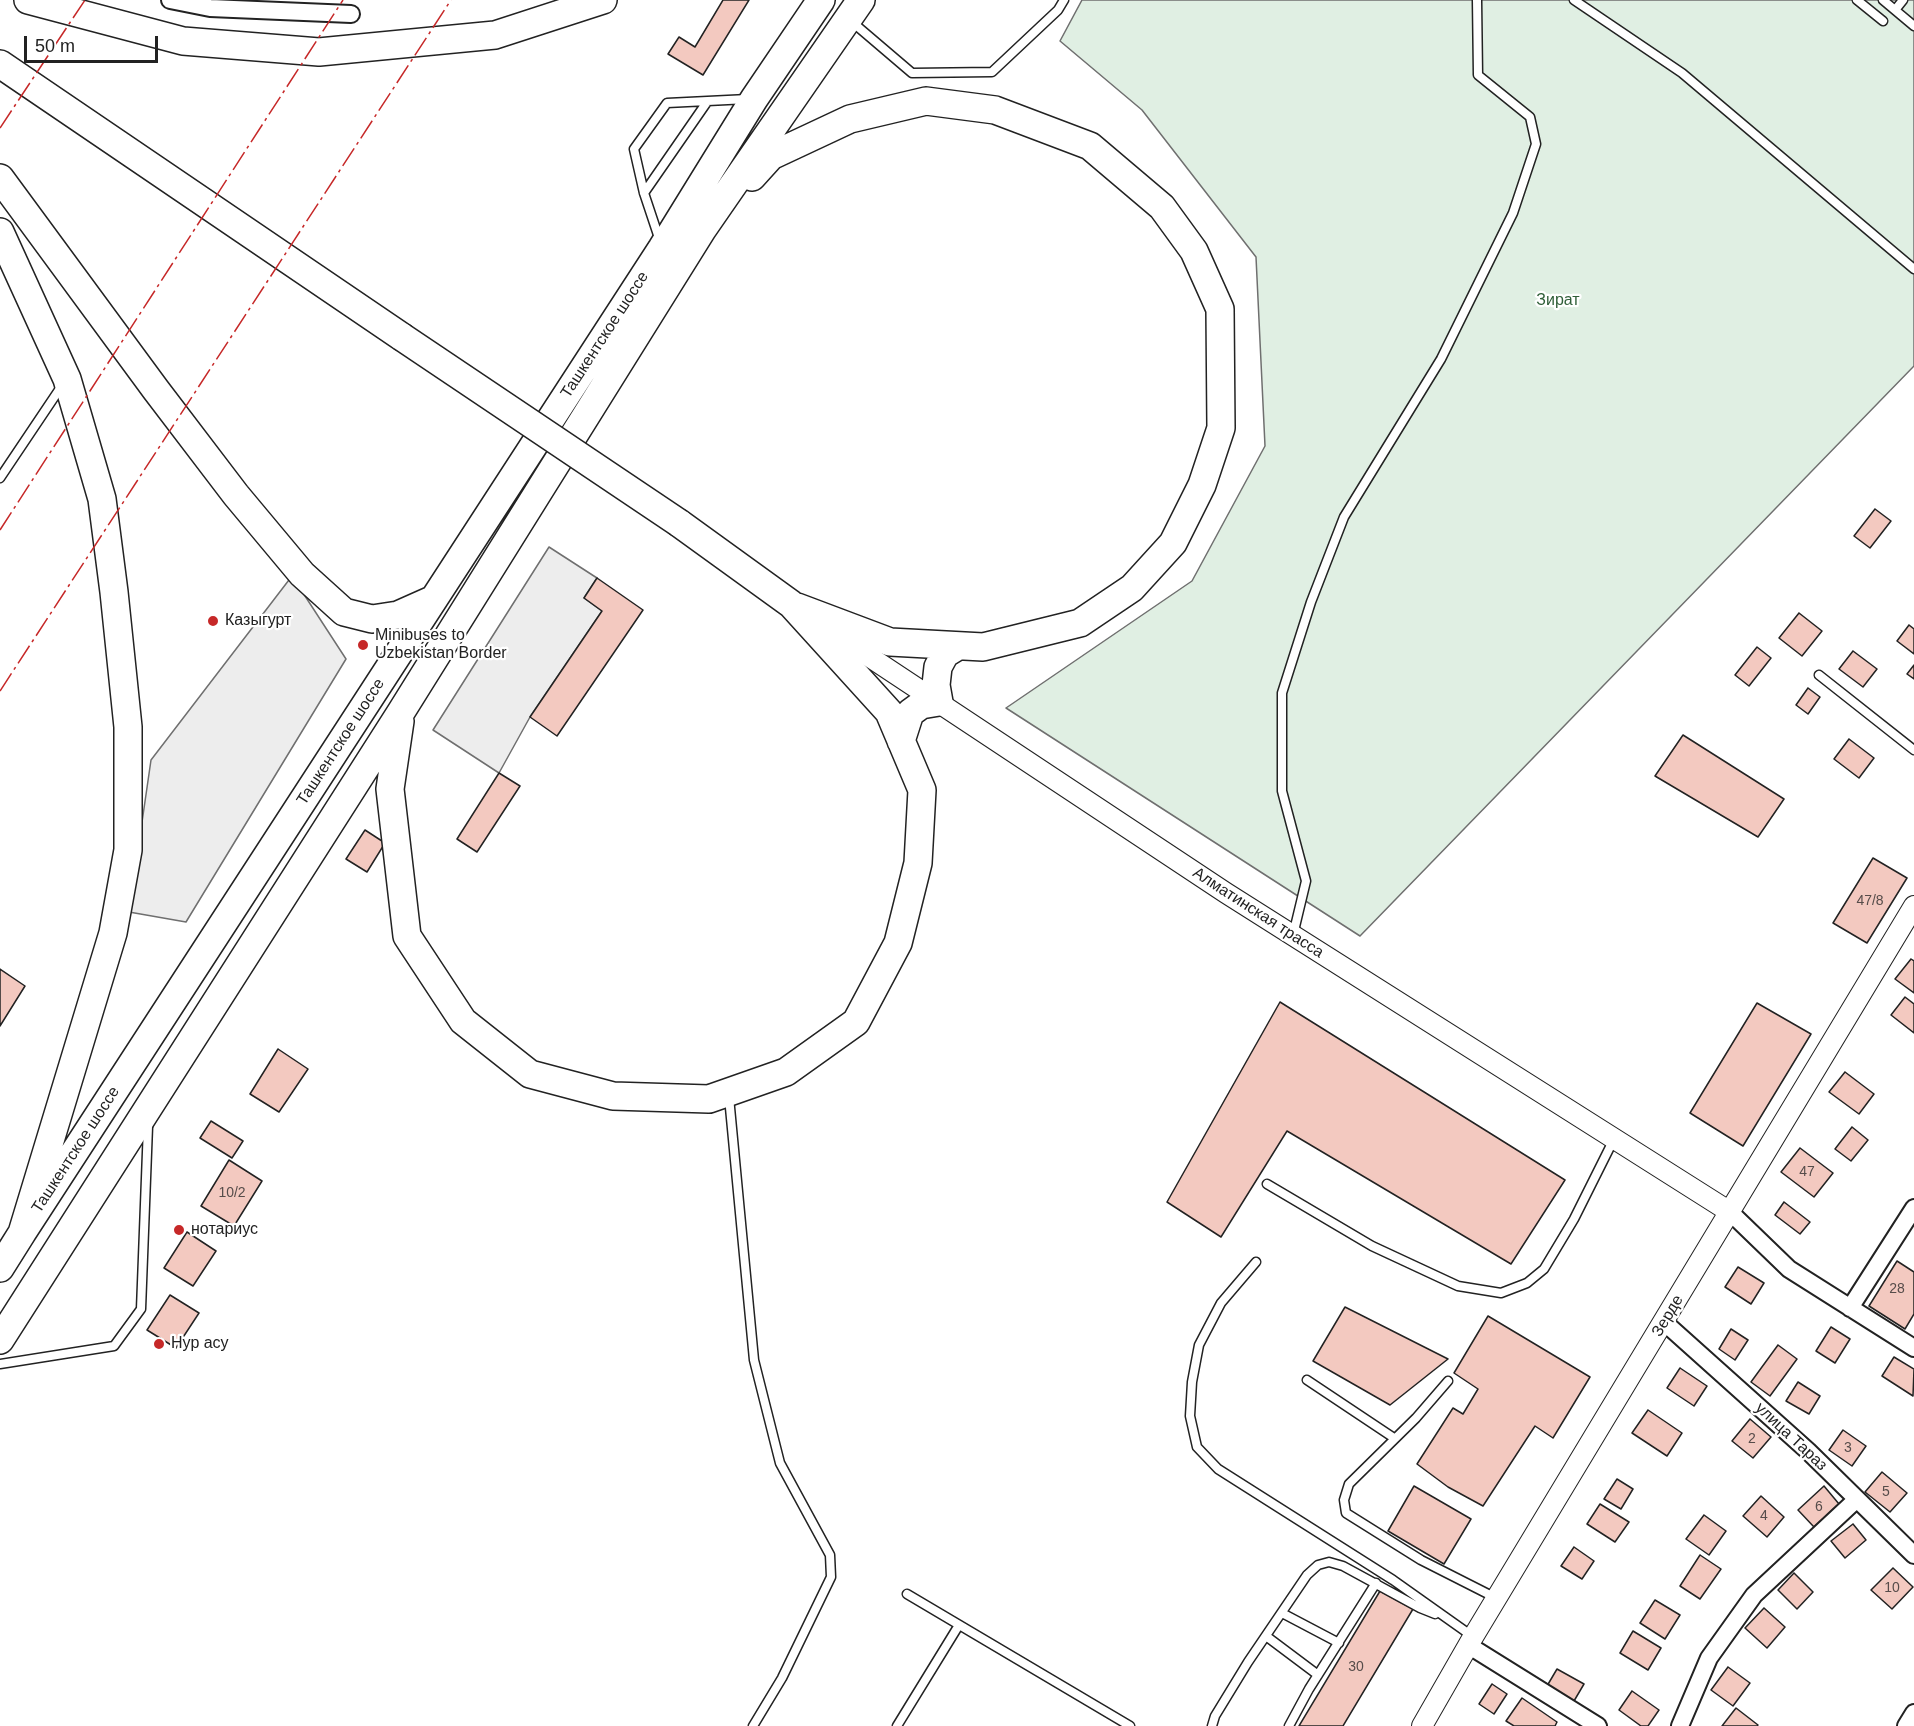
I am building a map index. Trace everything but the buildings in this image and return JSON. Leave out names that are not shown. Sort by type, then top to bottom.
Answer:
[{"type":"highway","points":[[28,0],[183,41],[319,52],[495,35],[603,0]]},
{"type":"highway","points":[[0,1340],[472,599],[754,99],[821,0]]},
{"type":"highway","points":[[702,230],[855,9]]},
{"type":"highway","points":[[0,64],[679,524],[790,604],[889,712],[922,790],[918,863],[898,943],[856,1022],[786,1072],[709,1099],[613,1096],[530,1074],[463,1021],[407,936],[390,789],[401,712]]},
{"type":"highway","points":[[667,255],[702,230],[771,156],[850,119],[926,101],[995,110],[1090,147],[1162,207],[1194,251],[1220,309],[1221,428],[1202,485],[1173,543],[1132,588],[1080,623],[983,647],[890,642],[790,604]]},
{"type":"highway","points":[[0,178],[236,495],[302,574],[344,612],[372,619],[398,615],[439,591],[472,599]]},
{"type":"highway","points":[[0,232],[67,379],[102,499],[128,727],[128,850],[113,933],[22,1233],[0,1268]]},
{"type":"highway","name":"Ташкентское шоссе","points":[[22,1233],[439,591],[667,255]]},
{"type":"highway","points":[[901,741],[910,713],[921,705],[939,702],[936,684],[938,667],[945,654],[958,646]]},
{"type":"highway","points":[[116,1088],[148,1108]]},
{"type":"street","points":[[170,0],[210,9],[351,14]]},
{"type":"street","points":[[826,0],[855,9]]},
{"type":"street","name":"Алматинская трасса","points":[[790,604],[1292,935],[1730,1212]]},
{"type":"street","name":"Зерде","points":[[1422,1726],[1470,1641],[1914,906]]},
{"type":"street","points":[[1850,1308],[1914,1208]]},
{"type":"street","points":[[1730,1212],[1789,1269],[1914,1348]]},
{"type":"street","name":"улица Тараз","points":[[1664,1322],[1808,1451],[1914,1555]]},
{"type":"street","points":[[1680,1726],[1709,1658],[1754,1595],[1857,1499]]},
{"type":"street","points":[[1470,1641],[1598,1726]]},
{"type":"street","points":[[1906,1726],[1914,1713]]},
{"type":"lane","points":[[855,9],[912,73],[992,72],[1058,10],[1064,0]]},
{"type":"lane","points":[[1292,935],[1306,881],[1282,791],[1282,693],[1311,602],[1344,518],[1441,359],[1513,213],[1536,144],[1530,117],[1478,75],[1477,0]]},
{"type":"lane","points":[[1574,0],[1682,73],[1914,269]]},
{"type":"lane","points":[[1857,0],[1883,21]]},
{"type":"lane","points":[[1883,0],[1914,26]]},
{"type":"lane","points":[[1895,10],[1902,0]]},
{"type":"lane","points":[[667,255],[644,193],[634,149],[667,103],[754,99]]},
{"type":"lane","points":[[644,193],[707,102]]},
{"type":"lane","points":[[0,478],[67,379]]},
{"type":"lane","points":[[1819,675],[1914,750]]},
{"type":"lane","points":[[728,1092],[754,1360],[780,1463],[830,1556],[831,1577],[782,1678],[753,1726]]},
{"type":"lane","points":[[0,1364],[114,1346],[141,1309],[148,1108]]},
{"type":"lane","points":[[1268,1184],[1372,1246],[1458,1286],[1501,1293],[1527,1283],[1544,1269],[1574,1219],[1614,1139]]},
{"type":"lane","points":[[1256,1262],[1221,1303],[1198,1345],[1192,1382],[1190,1416],[1197,1447],[1218,1469],[1393,1580],[1446,1618],[1470,1641]]},
{"type":"lane","points":[[1307,1380],[1394,1438]]},
{"type":"lane","points":[[1448,1381],[1416,1418],[1349,1484],[1344,1500],[1346,1514],[1421,1560],[1496,1599]]},
{"type":"lane","points":[[1212,1726],[1215,1716],[1281,1613],[1307,1575],[1318,1565],[1329,1562],[1343,1566],[1420,1608],[1446,1618]]},
{"type":"lane","points":[[1289,1726],[1318,1675],[1376,1584]]},
{"type":"lane","points":[[907,1594],[1130,1726]]},
{"type":"lane","points":[[1281,1613],[1339,1643]]},
{"type":"lane","points":[[897,1726],[959,1625]]},
{"type":"lane","points":[[1266,1636],[1318,1675]]},
{"type":"green space","name":"Зират","points":[[1082,0],[1914,0],[1914,366],[1360,936],[1006,708],[1192,581],[1265,446],[1256,257],[1142,110],[1060,41]]},
{"type":"shaded area","points":[[549,547],[597,578],[584,598],[602,611],[530,717],[499,773],[433,730]]},
{"type":"shaded area","points":[[292,576],[346,659],[186,922],[129,912],[151,760]]},
{"type":"power","points":[[0,128],[85,0]]},
{"type":"power","points":[[0,530],[343,0]]},
{"type":"power","points":[[0,691],[451,0]]},
{"type":"place","name":"Казыгурт","points":[[213,621]]},
{"type":"place","name":"Minibuses to Uzbekistan Border","points":[[363,645]]},
{"type":"place","name":"нотариус","points":[[179,1230]]},
{"type":"place","name":"Нур асу","points":[[159,1344]]}]
